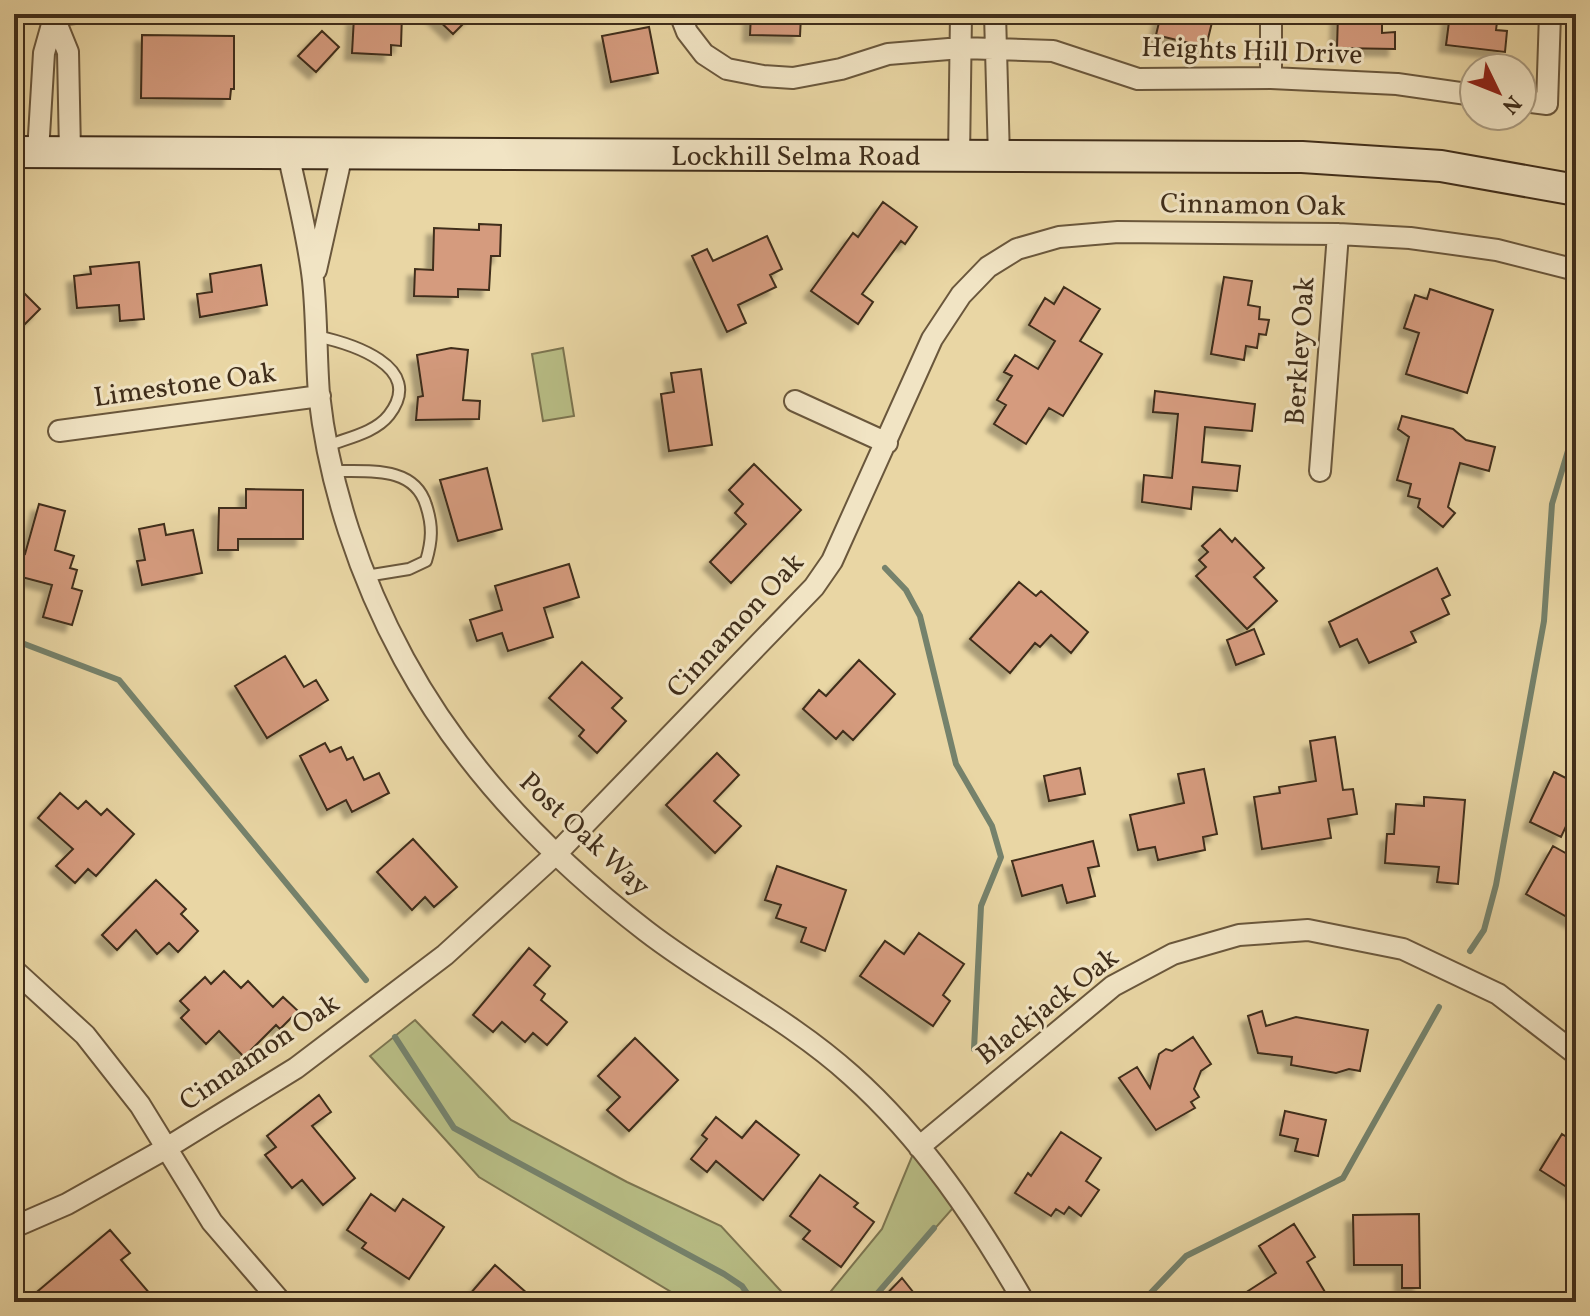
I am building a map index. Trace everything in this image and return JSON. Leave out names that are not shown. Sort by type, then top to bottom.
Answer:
[{"type":"main road","name":"Lockhill Selma Road","points":[[26,152],[1302,157],[1441,166],[1576,190]]},
{"type":"street","name":"Heights Hill Drive","points":[[680,14],[687,32],[704,54],[727,69],[763,76],[793,78],[841,69],[888,54],[961,48],[1053,51],[1138,79],[1271,78],[1397,84],[1458,93]]},
{"type":"street","points":[[959,158],[961,14]]},
{"type":"street","points":[[995,14],[999,158]]},
{"type":"street","points":[[1271,14],[1271,78]]},
{"type":"street","points":[[1538,103],[1547,104],[1550,14]]},
{"type":"street","points":[[26,152],[44,53],[55,17]]},
{"type":"street","points":[[55,17],[68,52],[70,152]]},
{"type":"street","name":"Post Oak Way","points":[[288,153],[313,282],[320,396],[327,446],[345,522],[403,658],[442,722],[487,782],[557,853],[648,933],[816,1046],[852,1075],[919,1147],[974,1219],[1024,1302]]},
{"type":"street","name":"Post Oak Way","points":[[313,282],[342,154]]},
{"type":"street","name":"Cinnamon Oak","points":[[14,1227],[67,1204],[165,1149],[296,1068],[445,955],[557,853],[814,587],[832,561],[932,339],[954,306],[988,267],[1017,249],[1059,237],[1118,232],[1338,234],[1410,238],[1497,250],[1576,270]]},
{"type":"street","name":"Berkley Oak","points":[[1320,471],[1338,234]]},
{"type":"street","name":"Limestone Oak","points":[[59,431],[320,396]]},
{"type":"street","points":[[795,401],[887,443]]},
{"type":"street","name":"Blackjack Oak","points":[[919,1147],[1113,986],[1173,954],[1239,935],[1308,930],[1403,949],[1498,994],[1576,1054]]},
{"type":"street","points":[[14,970],[85,1035],[140,1105],[212,1222],[281,1302]]},
{"type":"lane","points":[[55,17],[116,14]]},
{"type":"lane","points":[[316,336],[352,344],[374,354],[393,373],[398,394],[389,415],[372,429],[327,446]]},
{"type":"lane","points":[[333,471],[392,473],[408,478],[422,490],[431,521],[432,542],[426,561],[409,569],[366,576]]},
{"type":"green space","points":[[563,348],[574,416],[543,421],[532,354]]},
{"type":"green space","points":[[415,1020],[511,1120],[627,1182],[721,1226],[791,1302],[688,1302],[479,1177],[370,1056]]},
{"type":"green space","points":[[913,1154],[953,1208],[870,1302],[822,1302],[882,1229]]},
{"type":"building","points":[[382,14],[402,14],[401,46],[391,45],[391,55],[352,53],[354,17],[381,18]]},
{"type":"building","points":[[432,14],[473,14],[453,34]]},
{"type":"building","points":[[751,14],[801,16],[800,36],[750,35]]},
{"type":"building","points":[[1161,14],[1214,14],[1206,47],[1156,35]]},
{"type":"building","points":[[1338,14],[1382,14],[1382,33],[1395,32],[1395,49],[1337,48]]},
{"type":"building","points":[[1450,14],[1498,14],[1496,30],[1507,31],[1505,52],[1446,45]]},
{"type":"building","points":[[649,27],[658,73],[611,82],[602,36]]},
{"type":"building","points":[[322,31],[339,47],[316,72],[298,56]]},
{"type":"building","points":[[142,35],[234,36],[234,89],[231,89],[230,99],[141,98]]},
{"type":"building","points":[[883,202],[917,227],[905,244],[901,241],[862,294],[873,302],[858,324],[811,291],[853,233],[858,237]]},
{"type":"building","points":[[479,224],[501,225],[500,256],[491,256],[489,290],[458,289],[458,297],[414,296],[415,269],[433,270],[434,228],[479,230]]},
{"type":"building","points":[[767,236],[782,269],[770,275],[776,287],[738,305],[746,323],[727,332],[692,256],[707,249],[713,261]]},
{"type":"building","points":[[139,262],[144,319],[120,321],[119,305],[77,308],[74,276],[91,274],[90,267]]},
{"type":"building","points":[[261,265],[267,305],[200,317],[197,294],[212,292],[210,274]]},
{"type":"building","points":[[1224,277],[1252,281],[1248,305],[1260,307],[1259,319],[1269,320],[1266,335],[1259,334],[1257,348],[1246,346],[1244,360],[1211,354]]},
{"type":"building","points":[[14,283],[40,309],[14,335]]},
{"type":"building","points":[[1064,287],[1100,309],[1080,341],[1102,354],[1063,416],[1049,408],[1026,444],[994,424],[1006,405],[997,400],[1012,376],[1004,372],[1015,355],[1038,369],[1055,341],[1029,325],[1045,298],[1054,304]]},
{"type":"building","points":[[1430,289],[1493,310],[1467,393],[1406,374],[1419,333],[1404,328],[1415,295],[1427,299]]},
{"type":"building","points":[[451,348],[468,350],[463,400],[480,401],[479,419],[416,420],[418,397],[423,396],[417,355]]},
{"type":"building","points":[[701,369],[712,445],[669,451],[661,394],[674,392],[671,373]]},
{"type":"building","points":[[1155,391],[1255,404],[1252,431],[1205,427],[1202,462],[1240,466],[1237,491],[1193,487],[1191,509],[1142,502],[1144,475],[1172,478],[1178,414],[1153,412]]},
{"type":"building","points":[[1402,416],[1453,429],[1466,440],[1495,447],[1489,471],[1460,463],[1448,507],[1455,513],[1443,527],[1418,507],[1420,499],[1408,496],[1411,484],[1397,480],[1409,437],[1398,429]]},
{"type":"building","points":[[754,464],[801,510],[731,583],[710,562],[746,524],[735,513],[743,504],[729,490]]},
{"type":"building","points":[[487,468],[502,529],[458,541],[440,480]]},
{"type":"building","points":[[246,489],[303,490],[303,539],[238,539],[238,550],[218,550],[219,508],[246,508]]},
{"type":"building","points":[[39,504],[65,511],[55,550],[74,556],[70,568],[77,570],[72,588],[82,591],[72,625],[43,617],[52,585],[14,575],[14,551],[25,554]]},
{"type":"building","points":[[164,524],[166,535],[193,530],[202,573],[142,585],[137,561],[145,560],[139,529]]},
{"type":"building","points":[[1220,529],[1232,542],[1235,538],[1264,568],[1254,577],[1277,601],[1247,629],[1196,576],[1206,567],[1199,560],[1208,552],[1202,546]]},
{"type":"building","points":[[569,564],[579,597],[544,608],[553,637],[508,651],[502,633],[477,641],[470,620],[502,610],[495,586]]},
{"type":"building","points":[[1437,568],[1450,595],[1442,599],[1449,614],[1411,632],[1416,642],[1369,663],[1357,639],[1340,647],[1329,622]]},
{"type":"building","points":[[1019,582],[1036,596],[1041,591],[1088,632],[1071,653],[1051,635],[1040,647],[1035,643],[1010,673],[970,639]]},
{"type":"building","points":[[1254,629],[1264,654],[1236,665],[1227,640]]},
{"type":"building","points":[[285,656],[304,687],[316,680],[328,700],[267,738],[235,686]]},
{"type":"building","points":[[859,660],[895,694],[853,740],[843,731],[836,739],[803,709],[819,690],[826,696]]},
{"type":"building","points":[[582,662],[622,698],[612,708],[626,721],[597,753],[579,736],[584,730],[549,698]]},
{"type":"building","points":[[1335,737],[1343,790],[1353,789],[1357,814],[1328,819],[1331,838],[1262,849],[1254,797],[1280,793],[1279,787],[1316,781],[1310,741]]},
{"type":"building","points":[[325,743],[330,752],[341,747],[347,760],[353,757],[364,780],[379,773],[389,793],[352,812],[346,800],[327,810],[300,756]]},
{"type":"building","points":[[717,753],[739,775],[714,801],[741,826],[715,853],[666,805]]},
{"type":"building","points":[[1080,768],[1085,794],[1049,801],[1044,776]]},
{"type":"building","points":[[1204,769],[1217,834],[1203,837],[1205,850],[1158,860],[1155,847],[1138,850],[1130,815],[1184,803],[1178,774]]},
{"type":"building","points":[[1554,772],[1576,783],[1576,805],[1561,837],[1530,822]]},
{"type":"building","points":[[60,793],[78,809],[86,801],[101,815],[107,809],[134,834],[96,876],[88,869],[75,883],[56,866],[73,849],[38,818]]},
{"type":"building","points":[[1424,797],[1465,800],[1458,884],[1437,882],[1439,867],[1385,863],[1387,834],[1394,834],[1396,804],[1424,806]]},
{"type":"building","points":[[413,839],[457,887],[434,907],[425,897],[412,910],[377,872]]},
{"type":"building","points":[[1093,841],[1099,866],[1088,868],[1095,896],[1067,903],[1062,885],[1022,896],[1012,861]]},
{"type":"building","points":[[1553,846],[1576,859],[1570,872],[1576,875],[1576,922],[1526,894]]},
{"type":"building","points":[[777,866],[846,890],[825,951],[801,942],[806,928],[776,918],[781,905],[765,900]]},
{"type":"building","points":[[156,880],[186,909],[181,914],[198,931],[178,952],[169,943],[157,954],[136,930],[117,950],[102,935]]},
{"type":"building","points":[[919,933],[964,964],[943,995],[950,1001],[933,1026],[860,976],[885,941],[904,954]]},
{"type":"building","points":[[529,948],[550,966],[534,985],[545,994],[541,1000],[567,1022],[547,1045],[533,1033],[525,1042],[502,1022],[493,1032],[473,1015]]},
{"type":"building","points":[[224,971],[241,988],[248,981],[273,1007],[283,997],[298,1011],[280,1029],[276,1025],[244,1057],[219,1031],[206,1044],[181,1018],[189,1010],[180,1001],[205,977],[211,984]]},
{"type":"building","points":[[1262,1011],[1266,1026],[1296,1017],[1368,1030],[1360,1071],[1349,1069],[1336,1073],[1291,1065],[1292,1057],[1258,1053],[1248,1016]]},
{"type":"building","points":[[1193,1037],[1211,1064],[1201,1071],[1194,1089],[1199,1097],[1191,1102],[1195,1108],[1156,1130],[1119,1078],[1137,1067],[1150,1088],[1159,1054],[1166,1049],[1172,1051]]},
{"type":"building","points":[[635,1038],[678,1080],[629,1131],[607,1110],[620,1097],[598,1076]]},
{"type":"building","points":[[319,1095],[331,1112],[312,1126],[355,1178],[323,1205],[302,1180],[292,1188],[265,1155],[276,1147],[267,1136]]},
{"type":"building","points":[[1285,1111],[1326,1120],[1318,1156],[1295,1151],[1298,1139],[1280,1135]]},
{"type":"building","points":[[716,1117],[742,1138],[756,1121],[799,1155],[763,1200],[716,1161],[707,1172],[691,1159],[707,1139],[702,1135]]},
{"type":"building","points":[[1061,1132],[1101,1158],[1086,1181],[1099,1190],[1081,1216],[1069,1207],[1064,1214],[1056,1209],[1051,1216],[1015,1193],[1028,1173],[1031,1176]]},
{"type":"building","points":[[1562,1134],[1576,1143],[1576,1193],[1540,1170]]},
{"type":"building","points":[[820,1175],[858,1203],[854,1207],[874,1222],[841,1267],[803,1239],[810,1231],[790,1216]]},
{"type":"building","points":[[371,1194],[395,1211],[403,1199],[444,1227],[409,1279],[362,1248],[366,1243],[347,1230]]},
{"type":"building","points":[[1419,1214],[1420,1288],[1402,1288],[1402,1265],[1354,1265],[1353,1215]]},
{"type":"building","points":[[1294,1224],[1315,1257],[1307,1262],[1331,1302],[1251,1302],[1245,1293],[1276,1273],[1259,1246]]},
{"type":"building","points":[[110,1230],[130,1253],[121,1260],[157,1302],[82,1302],[76,1295],[68,1302],[25,1302]]},
{"type":"building","points":[[495,1265],[537,1302],[463,1302]]},
{"type":"building","points":[[902,1278],[921,1302],[879,1302]]},
{"type":"waterway","points":[[1470,951],[1484,930],[1496,885],[1544,621],[1552,504],[1576,424]]},
{"type":"waterway","points":[[885,568],[906,590],[920,616],[956,764],[992,826],[1001,857],[981,906],[974,1049]]},
{"type":"waterway","points":[[14,640],[119,680],[366,980]]},
{"type":"waterway","points":[[1142,1302],[1186,1256],[1343,1178],[1439,1007]]},
{"type":"waterway","points":[[395,1037],[454,1128],[724,1274],[742,1286],[753,1302]]},
{"type":"waterway","points":[[870,1302],[934,1228]]}]
